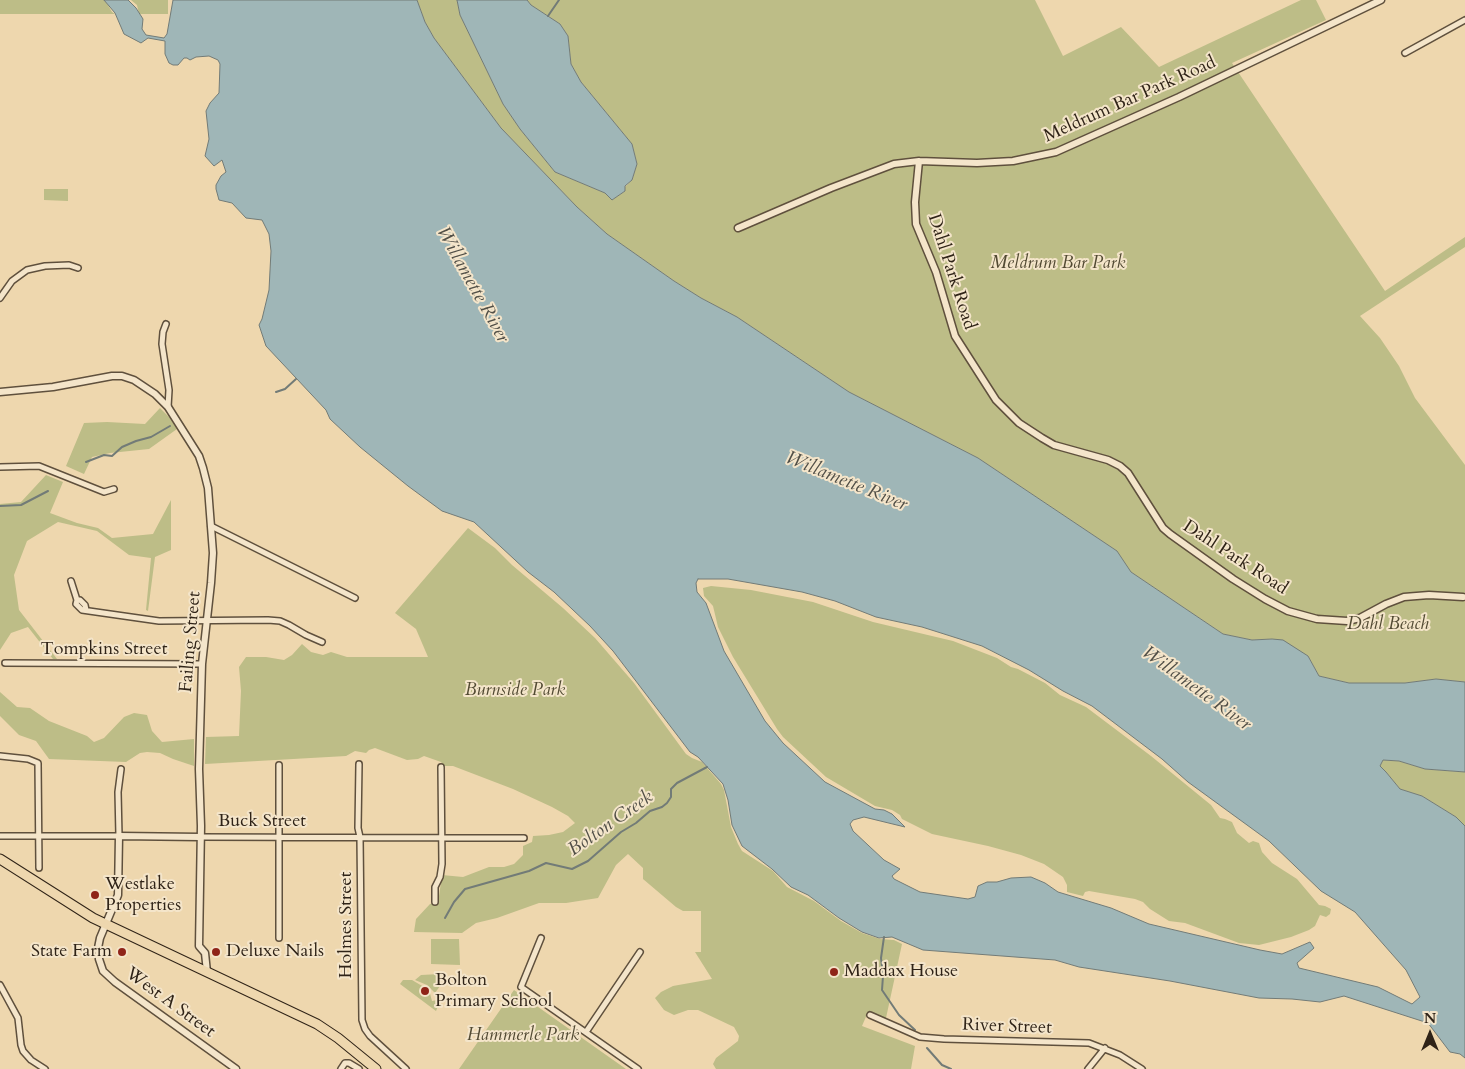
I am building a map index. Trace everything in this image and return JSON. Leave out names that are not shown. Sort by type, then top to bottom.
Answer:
[{"type":"main road","points":[[0,859],[62,900],[107,925],[317,1024],[338,1038],[376,1069]]},
{"type":"street","name":"Meldrum Bar Park Road","points":[[738,228],[894,164],[919,161],[977,163],[1013,161],[1056,152],[1180,97],[1381,0]]},
{"type":"street","points":[[1405,53],[1465,20]]},
{"type":"street","name":"Dahl Park Road","points":[[919,161],[915,208],[916,224],[936,272],[955,336],[996,400],[1018,423],[1054,445],[1108,460],[1120,466],[1128,473],[1163,528],[1233,579],[1288,611],[1317,619],[1347,621],[1360,618],[1404,597],[1429,595],[1462,597]]},
{"type":"street","points":[[0,298],[12,281],[27,270],[45,266],[69,265],[78,268]]},
{"type":"street","name":"Failing Street","points":[[166,324],[162,344],[168,390],[168,407],[198,456],[203,468],[208,488],[212,526],[213,568],[202,664],[199,769],[199,946],[205,953],[207,972]]},
{"type":"street","points":[[0,392],[53,387],[117,376],[128,378],[140,384],[168,407]]},
{"type":"street","points":[[0,467],[39,466],[104,492],[114,489]]},
{"type":"street","points":[[212,526],[355,598]]},
{"type":"street","points":[[71,581],[77,600],[80,600],[85,605],[86,610],[96,613],[159,621],[280,621],[306,636],[322,642]]},
{"type":"street","name":"Tompkins Street","points":[[6,663],[202,664]]},
{"type":"street","points":[[0,756],[32,760],[38,763],[39,868]]},
{"type":"street","name":"Holmes Street","points":[[360,764],[358,828],[360,837],[363,1025],[370,1036],[406,1069]]},
{"type":"street","points":[[279,765],[279,938]]},
{"type":"street","points":[[435,902],[436,887],[442,864],[441,767]]},
{"type":"street","points":[[119,836],[118,792],[121,769]]},
{"type":"street","name":"Buck Street","points":[[0,836],[524,838]]},
{"type":"street","name":"West A Street","points":[[119,836],[118,895],[100,938],[98,948],[101,966],[108,976],[236,1069]]},
{"type":"street","points":[[542,938],[520,987],[638,1069]]},
{"type":"street","points":[[586,1032],[640,952]]},
{"type":"street","points":[[0,984],[18,1018],[23,1051],[31,1060],[45,1069]]},
{"type":"street","name":"River Street","points":[[870,1015],[920,1037],[1089,1043],[1120,1055],[1142,1069]]},
{"type":"street","points":[[1088,1069],[1105,1048]]},
{"type":"street","points":[[341,1069],[345,1063],[349,1063],[359,1069]]},
{"type":"green space","points":[[0,0],[105,0],[115,14],[0,14]]},
{"type":"green space","points":[[131,0],[168,0],[168,14],[139,14],[137,5]]},
{"type":"green space","name":"Meldrum Bar Park","points":[[417,0],[457,0],[460,15],[503,104],[520,129],[555,172],[605,193],[612,200],[625,191],[625,187],[632,180],[637,164],[632,144],[581,82],[571,64],[568,36],[560,24],[531,5],[527,0],[1035,0],[1063,56],[1121,27],[1159,67],[1301,0],[1316,0],[1326,20],[1232,63],[1385,291],[1465,237],[1465,247],[1360,316],[1380,338],[1399,366],[1415,398],[1465,465],[1465,682],[1436,679],[1405,683],[1349,683],[1319,676],[1308,656],[1272,639],[1252,640],[1223,634],[1131,572],[1117,551],[978,458],[849,392],[737,317],[674,281],[607,234],[577,207],[501,128],[434,38],[425,22]]},
{"type":"green space","points":[[44,189],[68,189],[68,201],[44,200]]},
{"type":"green space","points":[[160,408],[177,429],[149,449],[92,457],[84,474],[66,466],[84,423],[145,424]]},
{"type":"green space","points":[[46,475],[63,482],[50,513],[98,528],[112,538],[153,534],[171,500],[171,550],[155,557],[148,611],[146,610],[151,558],[129,555],[97,531],[58,522],[27,541],[14,575],[19,610],[57,659],[53,659],[28,627],[11,633],[0,650],[0,504],[21,502]]},
{"type":"green space","name":"Burnside Park","points":[[468,528],[495,548],[595,638],[634,683],[686,754],[702,762],[721,784],[724,790],[731,827],[742,851],[773,871],[787,887],[814,901],[841,921],[862,933],[880,939],[894,940],[902,944],[886,1018],[868,1012],[862,1026],[915,1046],[911,1069],[716,1069],[713,1064],[716,1058],[738,1041],[739,1036],[734,1027],[698,1010],[688,1010],[674,1015],[664,1010],[655,998],[661,992],[673,986],[712,979],[695,952],[701,952],[701,911],[683,911],[676,907],[643,879],[643,868],[628,854],[616,865],[598,898],[566,903],[539,903],[497,918],[476,923],[462,933],[414,932],[416,919],[430,904],[438,903],[442,875],[463,877],[489,867],[504,867],[514,864],[523,855],[523,846],[532,842],[533,836],[563,832],[575,823],[568,816],[552,807],[513,789],[453,766],[444,766],[441,762],[424,756],[418,759],[407,760],[375,748],[366,753],[355,751],[346,756],[205,764],[206,737],[239,736],[241,691],[239,667],[246,657],[266,657],[284,660],[292,655],[302,644],[311,652],[323,655],[331,652],[347,657],[428,657],[416,629],[395,613]]},
{"type":"green space","points":[[711,586],[751,590],[813,602],[873,622],[953,641],[997,658],[1011,667],[1045,683],[1060,695],[1086,707],[1151,756],[1211,805],[1220,818],[1232,822],[1237,833],[1249,843],[1253,841],[1259,843],[1262,852],[1272,863],[1297,879],[1319,905],[1331,909],[1330,914],[1326,917],[1320,915],[1315,926],[1291,937],[1259,945],[1239,943],[1185,923],[1169,921],[1150,909],[1143,902],[1135,899],[1089,891],[1085,892],[1083,896],[1067,892],[1067,885],[1063,877],[1044,864],[1021,855],[988,846],[932,834],[902,819],[900,815],[892,810],[875,806],[826,777],[783,737],[777,729],[733,657],[718,627],[713,606],[704,596],[703,588]]},
{"type":"green space","points":[[0,692],[17,707],[30,708],[49,721],[87,736],[94,742],[104,738],[124,717],[134,713],[147,715],[152,731],[162,742],[194,739],[194,766],[160,753],[147,752],[140,753],[126,762],[49,759],[36,741],[19,735],[0,716]]},
{"type":"green space","points":[[1383,760],[1399,761],[1425,769],[1465,772],[1465,826],[1456,817],[1422,796],[1400,789],[1380,766]]},
{"type":"green space","points":[[431,939],[459,939],[460,965],[431,964]]},
{"type":"green space","points":[[440,974],[440,986],[435,993],[427,985],[415,980],[421,975]]},
{"type":"green space","points":[[403,980],[412,980],[429,990],[432,1001],[438,1000],[439,1004],[436,1011],[400,984]]},
{"type":"green space","name":"Hammerle Park","points":[[514,990],[626,1069],[459,1069]]},
{"type":"water","name":"Willamette River","points":[[104,0],[128,0],[143,19],[142,29],[146,35],[164,38],[167,34],[173,0],[417,0],[425,22],[434,38],[501,128],[577,207],[607,234],[674,281],[737,317],[849,392],[978,458],[1117,551],[1131,572],[1223,634],[1252,640],[1283,640],[1308,656],[1319,676],[1349,683],[1405,683],[1436,679],[1465,682],[1465,772],[1425,769],[1399,761],[1383,760],[1380,766],[1400,789],[1422,796],[1456,817],[1465,826],[1465,1058],[1460,1054],[1450,1052],[1428,1023],[1344,996],[1320,1002],[1259,998],[1170,981],[1079,967],[1055,960],[923,950],[892,937],[879,938],[862,932],[808,895],[791,887],[772,869],[742,846],[732,825],[723,784],[698,757],[690,752],[613,651],[590,626],[474,522],[442,511],[360,447],[330,419],[326,410],[266,346],[259,325],[269,290],[271,251],[269,234],[262,220],[246,218],[232,203],[219,200],[216,185],[221,176],[226,172],[222,160],[214,166],[205,156],[209,139],[206,111],[219,93],[220,64],[218,60],[209,56],[196,57],[190,60],[184,58],[178,65],[173,65],[169,63],[165,54],[165,41],[148,38],[141,43],[124,34],[115,13]],"holes":[[[698,579],[728,579],[802,592],[835,601],[876,617],[922,627],[982,646],[1092,706],[1162,759],[1188,782],[1269,841],[1321,891],[1355,912],[1406,970],[1420,997],[1412,1004],[1378,987],[1299,968],[1297,963],[1314,948],[1310,942],[1282,954],[1260,950],[1149,924],[1111,908],[1058,892],[1045,883],[1031,877],[987,882],[978,886],[975,897],[968,899],[920,892],[894,879],[892,876],[900,869],[884,860],[853,831],[850,824],[853,820],[864,817],[905,827],[892,814],[884,810],[875,809],[825,782],[783,743],[765,721],[724,651],[706,603],[697,592],[696,583]]]},
{"type":"water","points":[[457,0],[527,0],[531,5],[560,24],[568,36],[571,64],[581,82],[632,144],[637,164],[632,180],[625,186],[625,191],[612,200],[605,193],[555,172],[520,129],[503,104],[460,15]]},
{"type":"waterway","points":[[548,16],[559,0]]},
{"type":"waterway","points":[[276,392],[285,389],[296,379]]},
{"type":"waterway","points":[[86,462],[104,455],[112,456],[122,447],[151,437],[170,426]]},
{"type":"waterway","points":[[0,506],[21,505],[48,491]]},
{"type":"waterway","name":"Bolton Creek","points":[[445,918],[454,902],[465,889],[529,871],[546,863],[572,869],[588,861],[621,832],[636,823],[650,811],[667,803],[671,797],[671,789],[677,783],[707,767]]},
{"type":"waterway","points":[[884,937],[881,958],[882,990],[899,1015],[915,1030]]},
{"type":"waterway","points":[[927,1048],[942,1065],[951,1069]]},
{"type":"place","name":"Westlake Properties","points":[[95,895]]},
{"type":"place","name":"State Farm","points":[[122,952]]},
{"type":"place","name":"Deluxe Nails","points":[[216,952]]},
{"type":"place","name":"Maddax House","points":[[834,972]]},
{"type":"place","name":"Bolton Primary School","points":[[425,991]]},
{"type":"park label","name":"Dahl Beach","points":[[1388,625]]}]
